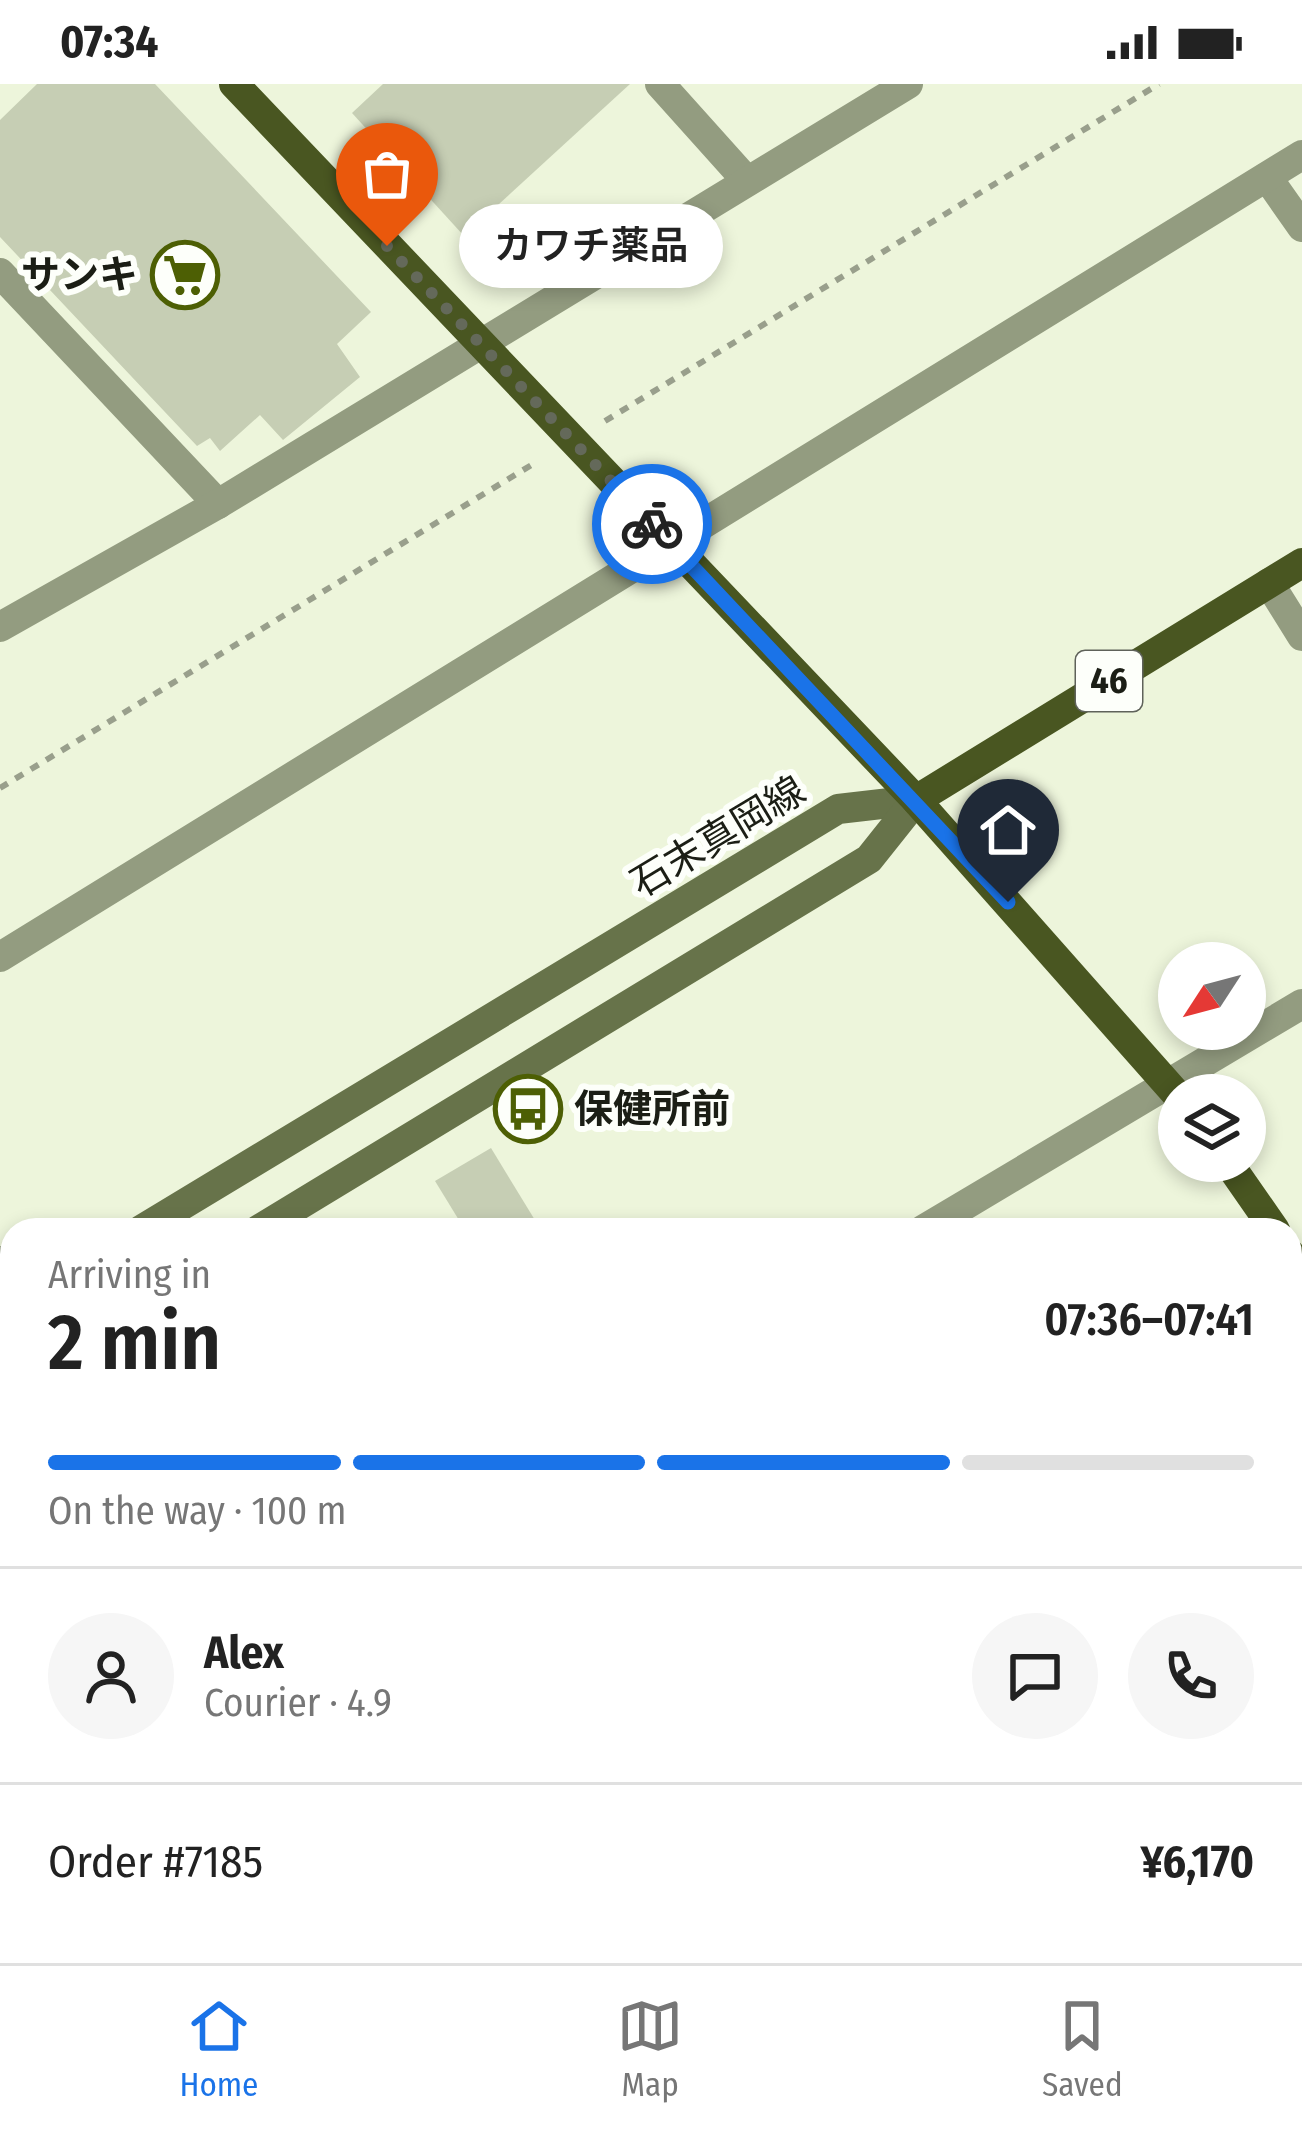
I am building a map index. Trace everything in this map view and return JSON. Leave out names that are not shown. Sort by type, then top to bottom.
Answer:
[{"type":"main road","points":[[234,84],[916,800],[1159,1074]]},
{"type":"main road","name":"46","points":[[916,800],[1302,563]]},
{"type":"main road","points":[[277,1218],[869,859],[916,800]]},
{"type":"main road","name":"石末真岡線","points":[[161,1218],[838,809],[916,800]]},
{"type":"main road","points":[[1242,1182],[1267,1218]]},
{"type":"street","points":[[660,84],[747,181]]},
{"type":"street","points":[[0,627],[218,504],[908,84]]},
{"type":"street","points":[[0,957],[1302,155]]},
{"type":"street","points":[[1267,177],[1302,227]]},
{"type":"street","points":[[0,272],[218,504]]},
{"type":"street","points":[[1269,583],[1302,636]]},
{"type":"street","points":[[1199,1074],[1302,1004]]},
{"type":"street","points":[[945,1218],[1158,1100]]},
{"type":"path","points":[[605,421],[1159,84]]},
{"type":"path","points":[[0,788],[538,461]]},
{"type":"building","name":"サンキ","points":[[37,84],[155,84],[371,312],[337,344],[360,377],[283,440],[260,415],[220,451],[210,438],[197,446],[0,237],[0,120]]},
{"type":"building","points":[[383,84],[630,84],[464,236],[352,113]]},
{"type":"building","points":[[491,1148],[534,1218],[458,1218],[435,1181]]},
{"type":"way so far","points":[[387,246],[652,524]]},
{"type":"place","name":"カワチ薬品","points":[[387,246]]},
{"type":"place","name":"サンキ","points":[[185,275]]},
{"type":"place","name":"保健所前","points":[[528,1109]]},
{"type":"route","points":[[652,524],[1008,902]]}]
